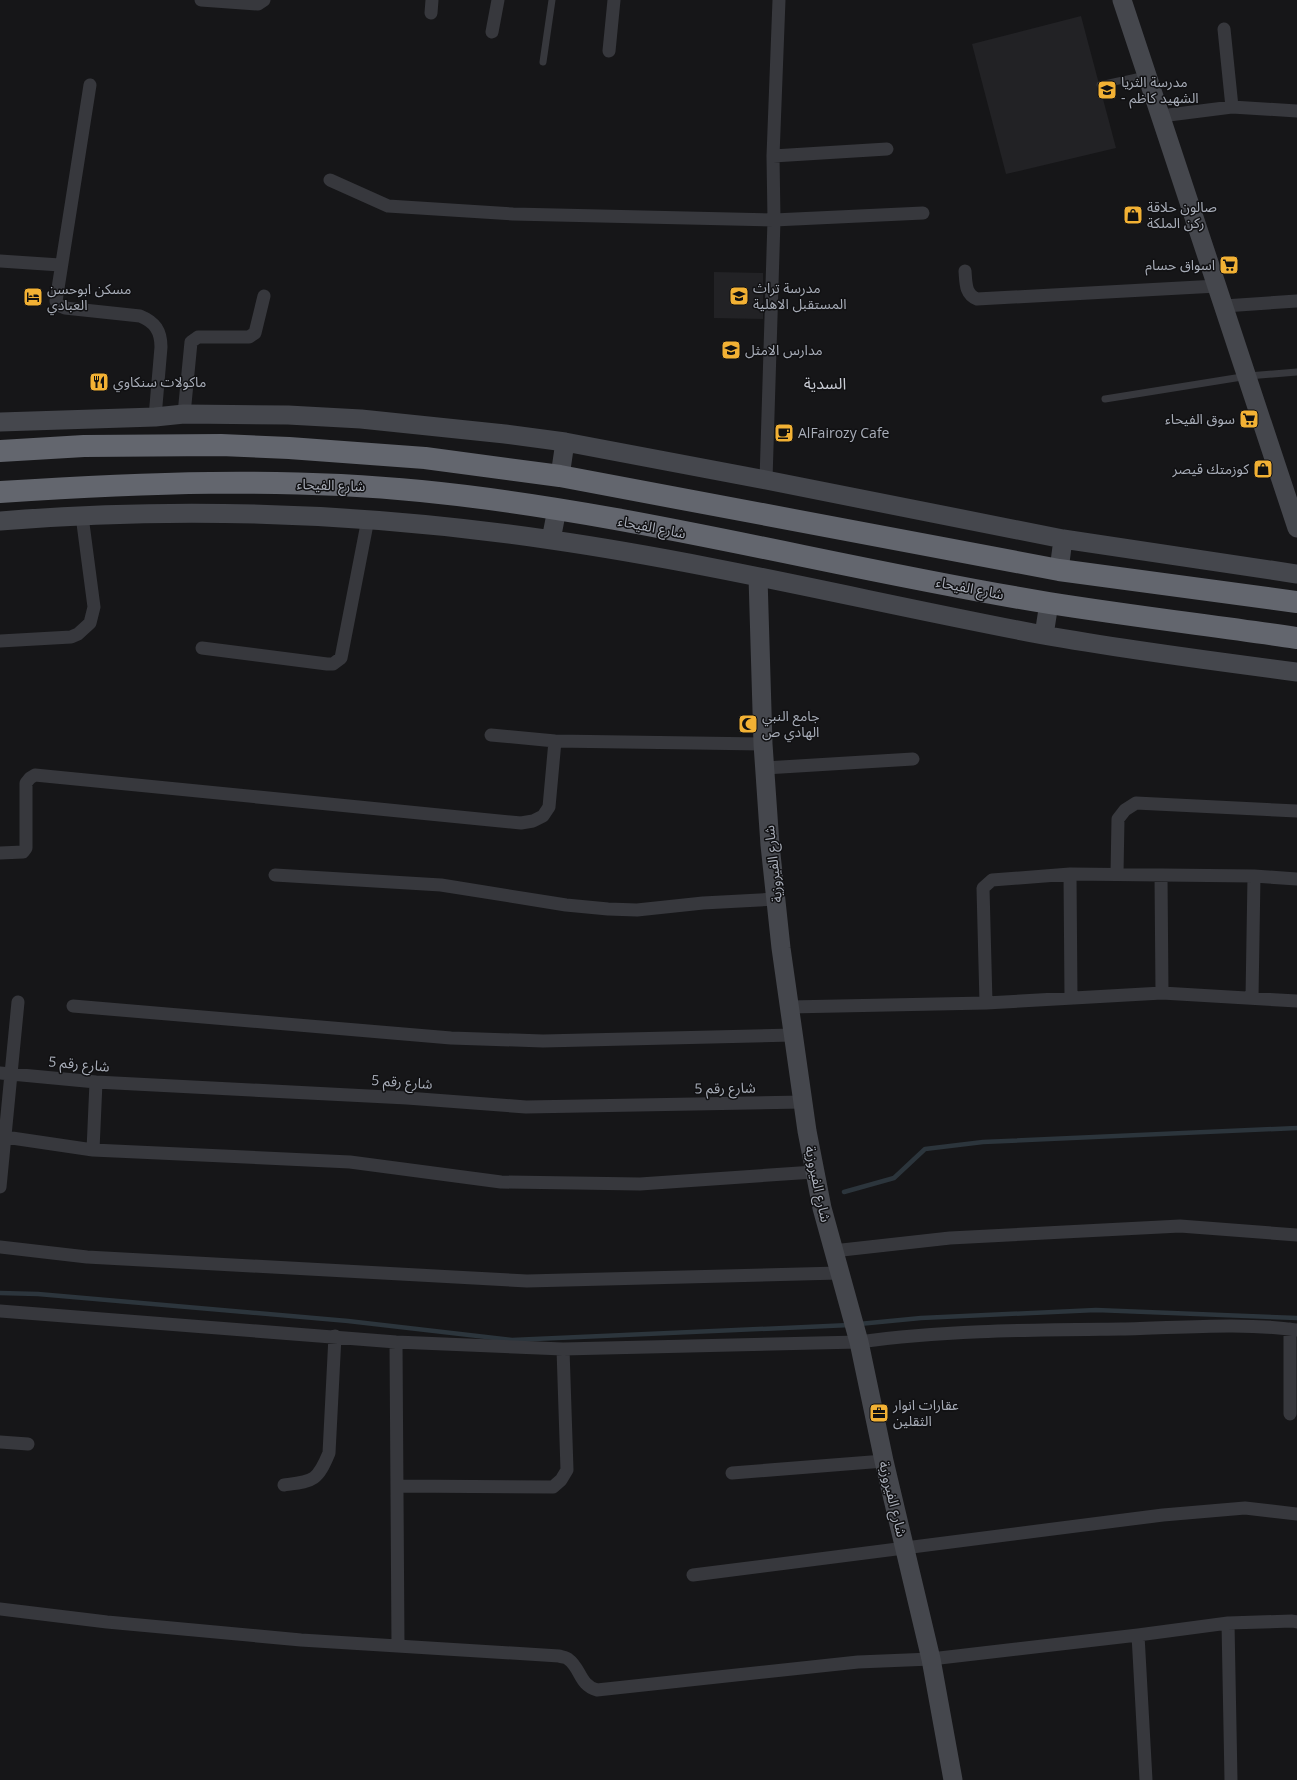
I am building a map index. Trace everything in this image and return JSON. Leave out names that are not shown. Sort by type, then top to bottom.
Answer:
[{"type":"highway","points":[[0,451],[152,445],[289,448],[425,458],[560,476],[790,518],[1059,570],[1297,602]]},
{"type":"highway","name":"شارع الفيحاء","points":[[0,492],[167,483],[357,486],[429,492],[557,509],[1049,603],[1297,638]]},
{"type":"highway","points":[[783,552],[790,518]]},
{"type":"street","points":[[201,0],[258,4],[264,0]]},
{"type":"street","points":[[431,13],[432,0]]},
{"type":"street","points":[[492,32],[498,0]]},
{"type":"street","points":[[609,51],[614,0]]},
{"type":"street","points":[[766,480],[774,220],[773,156],[779,0]]},
{"type":"street","points":[[1122,0],[1217,286],[1292,496],[1297,528]]},
{"type":"street","points":[[1224,29],[1232,107]]},
{"type":"street","points":[[90,85],[60,265],[56,301],[61,307],[140,316],[149,320],[157,327],[161,342],[155,417]]},
{"type":"street","points":[[1161,116],[1232,107],[1297,111]]},
{"type":"street","points":[[773,156],[888,149]]},
{"type":"street","points":[[330,180],[388,206],[513,214],[774,220],[923,213]]},
{"type":"street","points":[[0,261],[60,265]]},
{"type":"street","points":[[965,271],[968,292],[977,299],[1217,286]]},
{"type":"street","points":[[184,414],[191,342],[198,337],[252,336],[255,333],[264,296]]},
{"type":"street","points":[[1224,306],[1297,301]]},
{"type":"street","points":[[0,422],[155,417],[184,414],[288,415],[361,419],[505,434],[565,442],[1063,538],[1297,574]]},
{"type":"street","points":[[560,476],[565,442]]},
{"type":"street","points":[[552,540],[557,509]]},
{"type":"street","points":[[0,521],[82,516],[221,513],[368,519],[552,540],[758,577],[1044,635],[1147,652],[1297,672]]},
{"type":"street","points":[[0,641],[71,637],[81,632],[90,622],[93,615],[94,598],[82,516]]},
{"type":"street","points":[[202,648],[327,664],[338,662],[341,658],[368,519]]},
{"type":"street","points":[[1059,570],[1063,538]]},
{"type":"street","name":"شارع الفيروزية","points":[[758,577],[763,744],[770,845],[789,1007],[814,1172],[854,1330],[905,1548],[930,1659],[953,1780]]},
{"type":"street","points":[[1044,635],[1049,603]]},
{"type":"street","points":[[491,735],[555,741],[763,744]]},
{"type":"street","points":[[0,853],[23,852],[26,848],[26,789],[30,778],[35,775],[521,823],[533,821],[542,816],[550,807],[555,741]]},
{"type":"street","points":[[765,768],[913,760]]},
{"type":"street","points":[[1117,874],[1118,819],[1125,810],[1136,803],[1297,811]]},
{"type":"street","points":[[275,874],[441,885],[566,905],[608,909],[637,910],[703,903],[776,899]]},
{"type":"street","points":[[1070,874],[1071,998]]},
{"type":"street","points":[[986,1003],[983,888],[987,883],[997,878],[1070,874],[1117,874],[1254,876],[1297,879]]},
{"type":"street","points":[[1161,875],[1162,993]]},
{"type":"street","points":[[1252,998],[1254,876]]},
{"type":"street","points":[[789,1007],[986,1003],[1162,993],[1297,1001]]},
{"type":"street","points":[[0,1187],[5,1137],[6,1074],[18,1002]]},
{"type":"street","points":[[73,1006],[451,1038],[543,1041],[793,1036]]},
{"type":"street","name":"شارع رقم 5","points":[[6,1074],[96,1082],[407,1098],[526,1107],[803,1102]]},
{"type":"street","points":[[93,1150],[96,1082]]},
{"type":"street","points":[[5,1137],[93,1150],[350,1162],[501,1182],[640,1184],[814,1172]]},
{"type":"street","points":[[833,1251],[950,1238],[1180,1226],[1297,1235]]},
{"type":"street","points":[[0,1247],[87,1257],[527,1281],[839,1273]]},
{"type":"street","points":[[0,1311],[335,1336],[396,1342],[563,1349],[854,1330],[904,1336],[983,1332],[1233,1326],[1293,1329],[1290,1414]]},
{"type":"street","points":[[284,1485],[311,1482],[322,1470],[329,1453],[335,1336]]},
{"type":"street","points":[[396,1342],[398,1646]]},
{"type":"street","points":[[397,1486],[553,1487],[561,1480],[567,1470],[563,1349]]},
{"type":"street","points":[[0,1442],[28,1444]]},
{"type":"street","points":[[732,1474],[884,1461]]},
{"type":"street","points":[[693,1575],[1171,1514],[1245,1508],[1297,1514]]},
{"type":"street","points":[[0,1609],[107,1622],[301,1640],[559,1656],[568,1659],[582,1680],[590,1688],[597,1690],[858,1662],[930,1659],[1138,1636],[1228,1623],[1297,1622]]},
{"type":"street","points":[[1228,1623],[1231,1780]]},
{"type":"street","points":[[1138,1636],[1146,1780]]},
{"type":"lane","points":[[543,62],[552,0]]},
{"type":"lane","points":[[1100,85],[1147,75]]},
{"type":"lane","points":[[1105,399],[1248,376],[1297,372]]},
{"type":"shaded area","points":[[1081,16],[1116,148],[1006,174],[972,44]]},
{"type":"shaded area","name":"مدرسة تراث المستقبل الاهلية","points":[[714,272],[763,273],[763,319],[714,318]]},
{"type":"waterway","points":[[844,1192],[894,1178],[925,1149],[983,1142],[1297,1128]]},
{"type":"waterway","points":[[0,1293],[38,1294],[348,1321],[512,1340],[850,1325]]},
{"type":"waterway","points":[[859,1324],[921,1318],[1096,1310],[1297,1318]]},
{"type":"place","name":"مدرسة الثريا - الشهيد كاظم","points":[[1107,90]]},
{"type":"place","name":"صالون حلاقة ركن الملكة","points":[[1133,215]]},
{"type":"place","name":"اسواق حسام","points":[[1229,265]]},
{"type":"place","name":"مدرسة تراث المستقبل الاهلية","points":[[739,296]]},
{"type":"place","name":"مسكن ابوحسن العبادي","points":[[33,297]]},
{"type":"place","name":"مدارس الامثل","points":[[731,350]]},
{"type":"place","name":"ماكولات سنكاوي","points":[[99,382]]},
{"type":"place","name":"سوق الفيحاء","points":[[1249,419]]},
{"type":"place","name":"AlFairozy Cafe","points":[[784,433]]},
{"type":"place","name":"كوزمتك قيصر","points":[[1263,469]]},
{"type":"place","name":"جامع النبي الهادي ص","points":[[748,724]]},
{"type":"place","name":"عقارات انوار الثقلين","points":[[879,1413]]},
{"type":"district","name":"السدية","points":[[825,383]]}]
